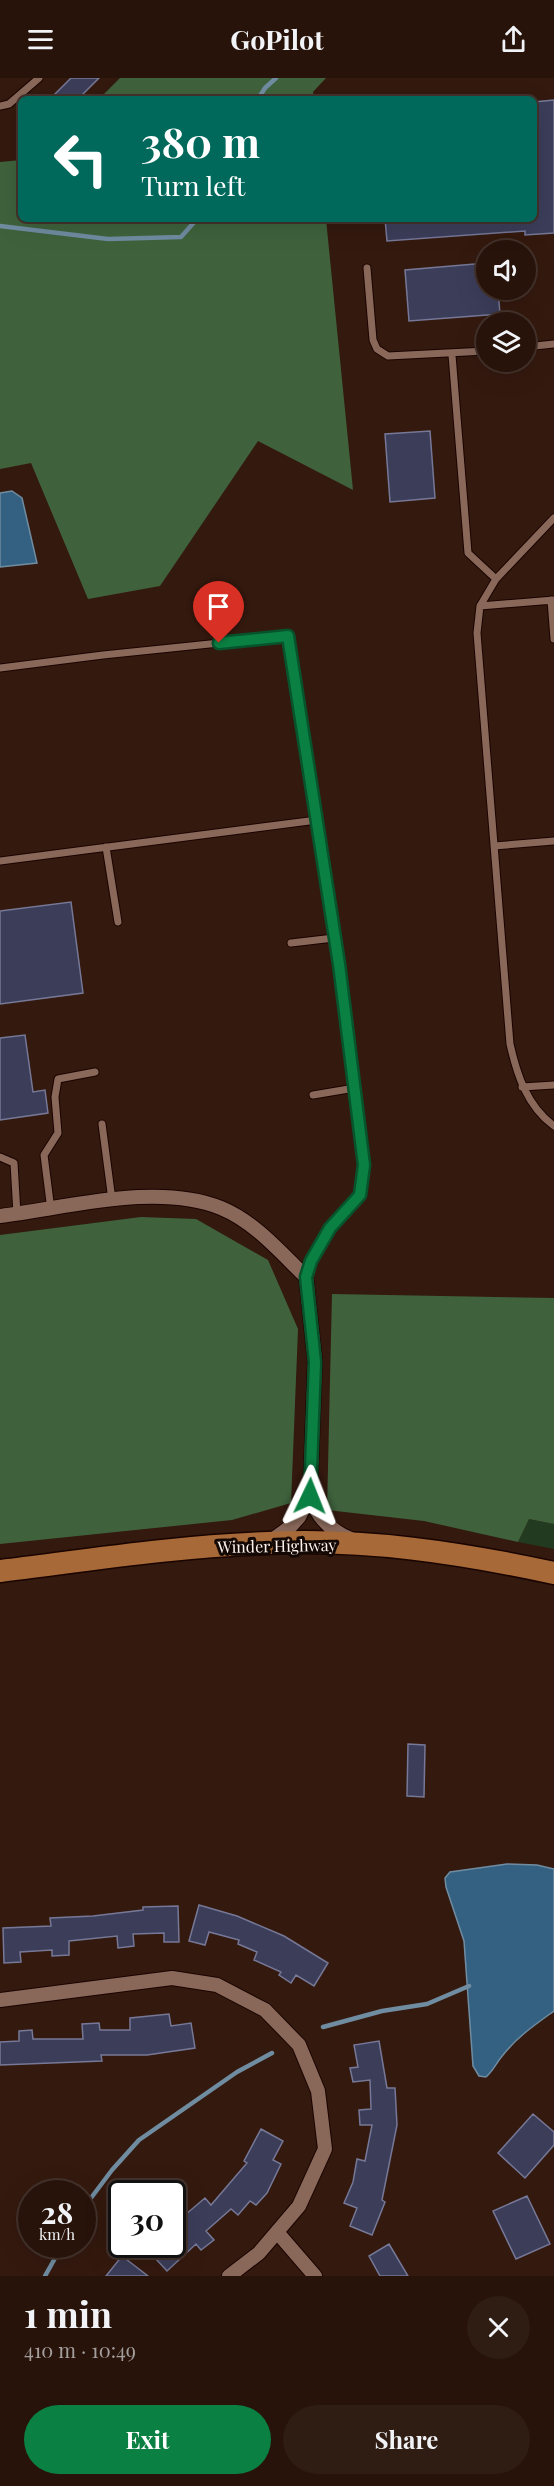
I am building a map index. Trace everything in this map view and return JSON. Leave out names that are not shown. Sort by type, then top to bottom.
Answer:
[{"type":"main road","name":"Winder Highway","points":[[0,1571],[177,1550],[269,1542],[418,1549],[554,1574]]},
{"type":"street","points":[[0,1216],[112,1200],[174,1198],[196,1200],[222,1209],[244,1221],[269,1241],[306,1277],[315,1362],[310,1496],[315,1510],[331,1529],[364,1545]]},
{"type":"street","points":[[269,1542],[281,1535],[299,1517],[310,1496]]},
{"type":"street","points":[[0,2000],[172,1978],[217,1985],[265,2010],[299,2045],[318,2091],[325,2149],[299,2206],[259,2253],[229,2276]]},
{"type":"street","points":[[277,2232],[315,2276]]},
{"type":"lane","points":[[18,96],[39,78]]},
{"type":"lane","points":[[0,106],[9,104],[18,96]]},
{"type":"lane","points":[[367,268],[373,340],[377,349],[388,356],[476,352]]},
{"type":"lane","points":[[536,346],[554,344]]},
{"type":"lane","points":[[452,355],[468,553],[496,579]]},
{"type":"lane","points":[[554,518],[496,579],[480,606],[477,633],[510,1044],[522,1087],[547,1121],[554,1126]]},
{"type":"lane","points":[[480,606],[552,600],[554,639]]},
{"type":"lane","points":[[0,668],[288,636],[334,938],[364,1165],[360,1195],[330,1228],[311,1261],[306,1277]]},
{"type":"lane","points":[[0,861],[316,819]]},
{"type":"lane","points":[[494,846],[554,841]]},
{"type":"lane","points":[[106,847],[118,922]]},
{"type":"lane","points":[[291,943],[334,938]]},
{"type":"lane","points":[[51,1210],[44,1155],[58,1133],[55,1097],[58,1079],[95,1072]]},
{"type":"lane","points":[[522,1087],[554,1085]]},
{"type":"lane","points":[[313,1095],[355,1088]]},
{"type":"lane","points":[[102,1124],[112,1200]]},
{"type":"lane","points":[[0,1157],[14,1163],[16,1214]]},
{"type":"green space","points":[[120,78],[326,78],[313,92],[314,96],[102,96]]},
{"type":"green space","points":[[18,160],[18,222],[326,222],[353,490],[258,441],[160,586],[88,599],[31,463],[0,469],[0,162]]},
{"type":"green space","points":[[141,1217],[196,1219],[268,1260],[298,1329],[291,1503],[232,1520],[0,1544],[0,1235]]},
{"type":"green space","points":[[332,1294],[554,1298],[554,1524],[529,1519],[518,1542],[424,1521],[327,1510]]},
{"type":"green space","points":[[529,1519],[554,1524],[554,1549],[518,1542]]},
{"type":"water","points":[[12,491],[22,498],[37,563],[0,567],[0,493]]},
{"type":"water","points":[[507,1864],[537,1865],[554,1869],[554,2011],[514,2042],[486,2077],[479,2076],[473,2066],[464,1941],[445,1878],[450,1872]]},
{"type":"building","points":[[71,78],[99,78],[81,96],[53,96]]},
{"type":"building","points":[[554,100],[554,233],[525,235],[525,231],[387,241],[385,222],[537,222],[537,102]]},
{"type":"building","points":[[476,264],[476,300],[499,300],[500,312],[476,312],[476,316],[409,321],[405,270]]},
{"type":"building","points":[[430,431],[435,498],[390,502],[385,434]]},
{"type":"building","points":[[71,902],[83,993],[0,1004],[0,911]]},
{"type":"building","points":[[25,1035],[33,1092],[45,1090],[48,1113],[0,1120],[0,1038]]},
{"type":"building","points":[[408,1744],[425,1745],[424,1797],[407,1796]]},
{"type":"building","points":[[199,1905],[237,1916],[284,1936],[328,1963],[314,1986],[296,1975],[291,1983],[279,1975],[281,1972],[254,1960],[257,1952],[238,1944],[239,1940],[209,1932],[205,1945],[189,1941]]},
{"type":"building","points":[[178,1906],[179,1942],[164,1942],[164,1933],[133,1934],[134,1946],[118,1948],[117,1936],[69,1941],[69,1955],[52,1956],[52,1950],[20,1952],[21,1962],[4,1963],[3,1928],[51,1926],[50,1918],[93,1916],[143,1910],[143,1907]]},
{"type":"building","points":[[169,2014],[171,2026],[191,2023],[195,2048],[147,2055],[101,2055],[102,2061],[0,2065],[0,2042],[19,2041],[19,2031],[32,2030],[33,2039],[83,2039],[82,2024],[99,2023],[100,2030],[130,2030],[130,2018]]},
{"type":"building","points":[[379,2041],[387,2088],[395,2088],[397,2125],[382,2200],[385,2202],[372,2235],[350,2226],[357,2208],[344,2203],[353,2182],[357,2159],[365,2161],[372,2125],[360,2125],[359,2110],[371,2109],[370,2080],[353,2082],[350,2068],[358,2067],[354,2045]]},
{"type":"building","points":[[533,2114],[554,2132],[554,2145],[525,2178],[498,2153]]},
{"type":"building","points":[[261,2129],[283,2141],[273,2160],[281,2164],[267,2193],[256,2205],[250,2201],[238,2215],[231,2209],[206,2231],[214,2240],[201,2250],[196,2244],[186,2253],[186,2214],[205,2198],[211,2205],[247,2163],[244,2161]]},
{"type":"building","points":[[527,2196],[550,2244],[516,2259],[493,2211]]},
{"type":"building","points":[[389,2244],[408,2276],[380,2276],[369,2256]]},
{"type":"building","points":[[120,2258],[125,2258],[148,2276],[106,2276]]},
{"type":"building","points":[[155,2258],[181,2258],[167,2271]]},
{"type":"waterway","points":[[260,96],[276,78]]},
{"type":"waterway","points":[[0,226],[108,239],[181,237],[194,222]]},
{"type":"waterway","points":[[323,2027],[382,2011],[427,2004],[469,1986]]},
{"type":"waterway","points":[[96,2191],[139,2140],[237,2072],[272,2053]]},
{"type":"waterway","points":[[45,2276],[55,2258]]},
{"type":"route","points":[[219,643],[288,636],[339,964],[364,1165],[360,1195],[330,1228],[311,1261],[306,1277],[314,1333],[315,1362],[310,1496]]}]
